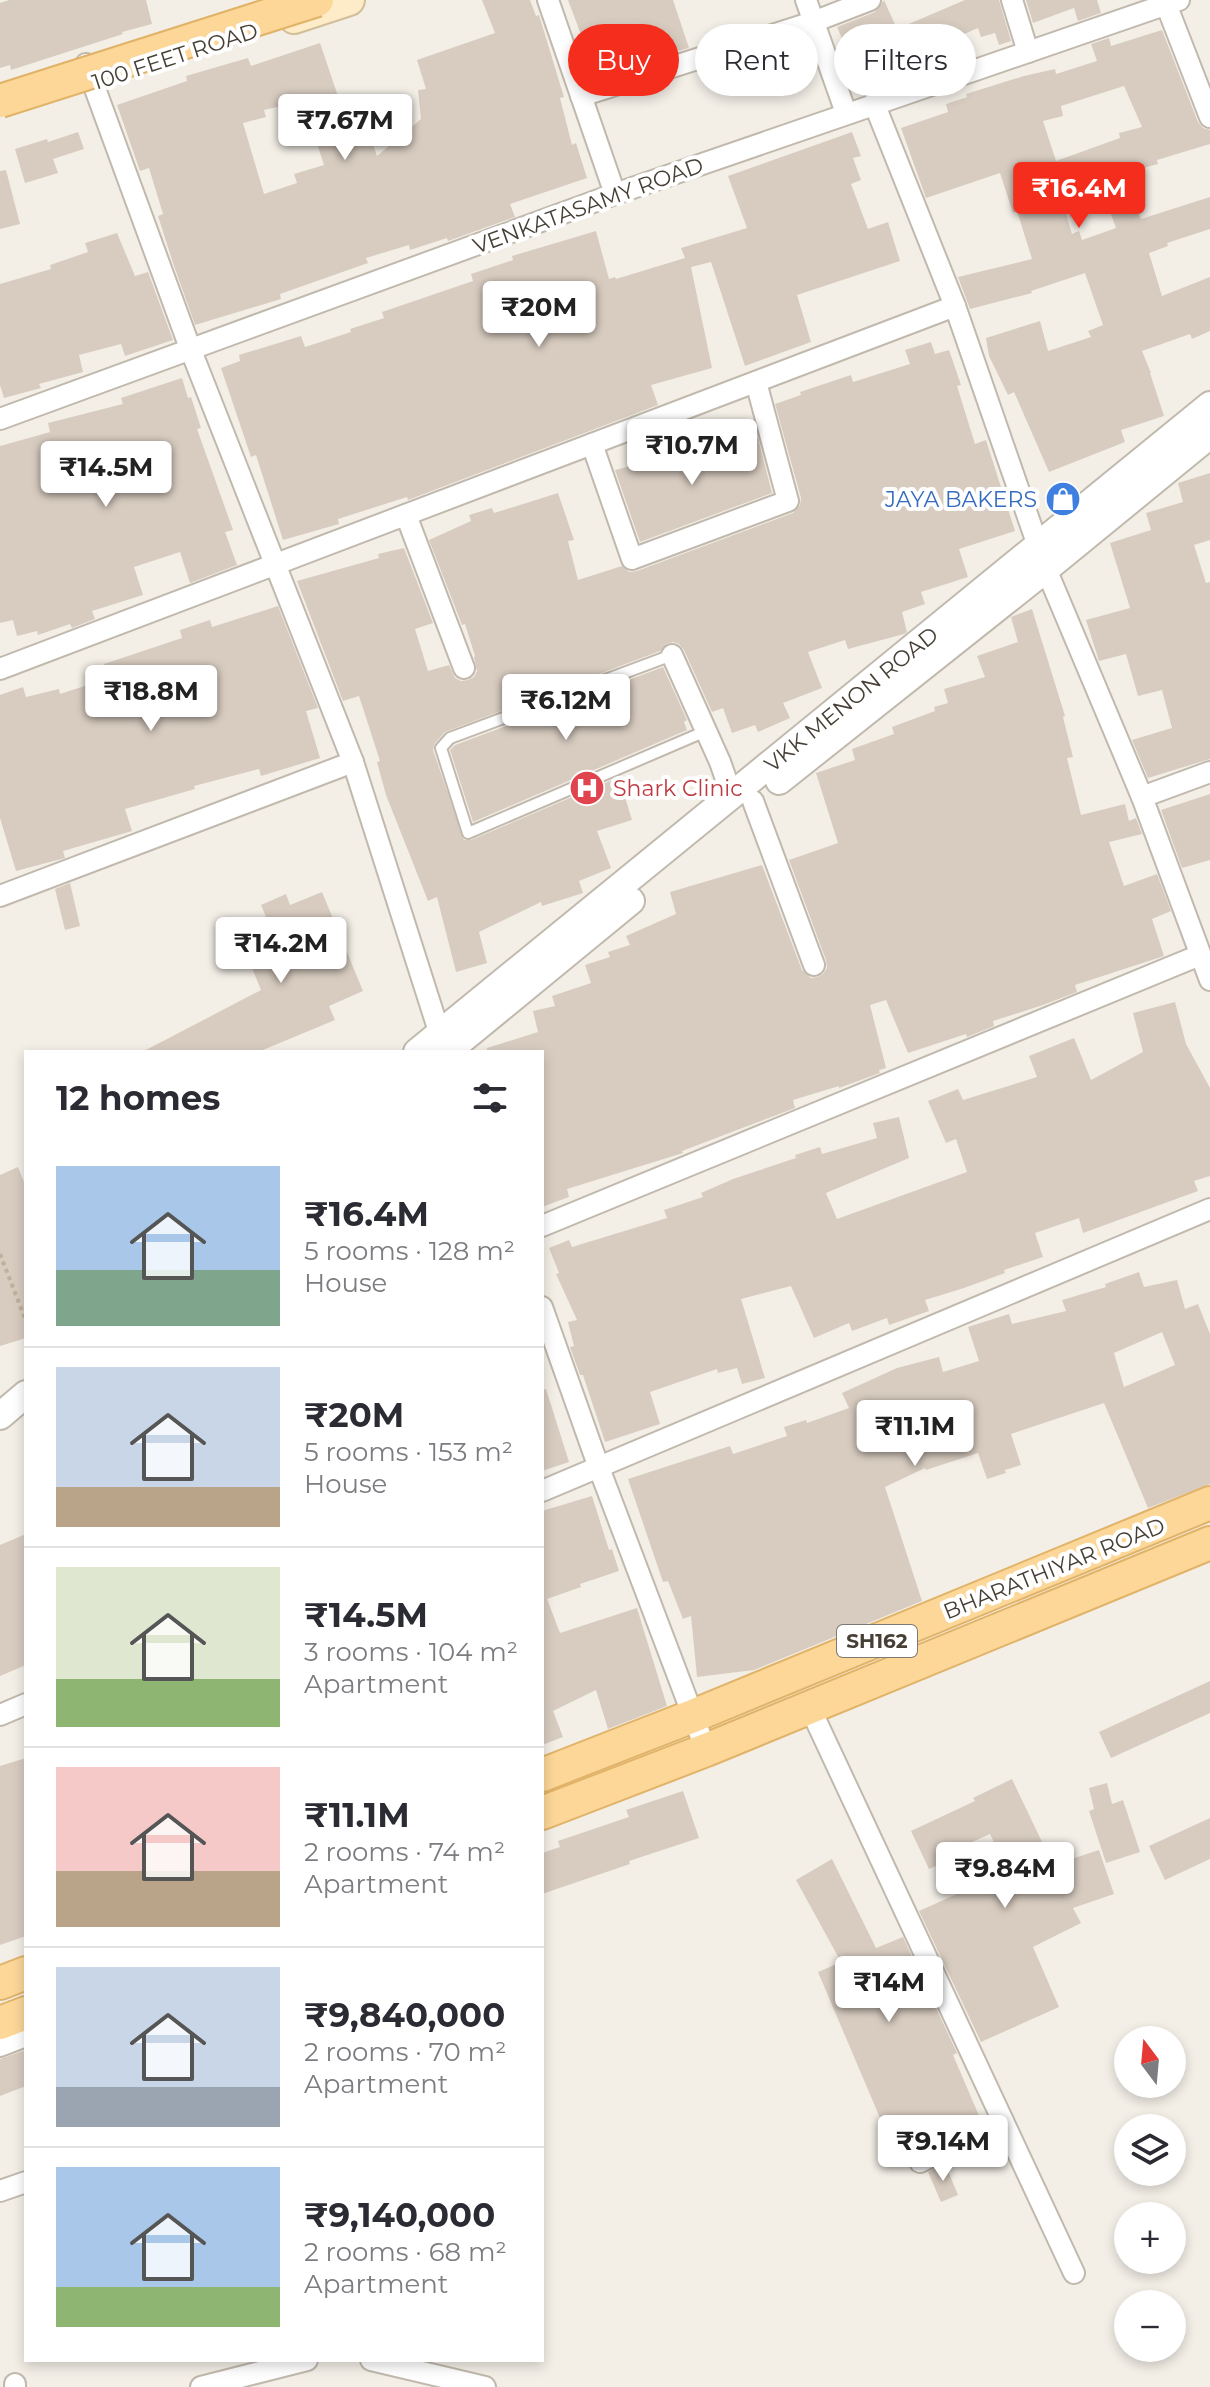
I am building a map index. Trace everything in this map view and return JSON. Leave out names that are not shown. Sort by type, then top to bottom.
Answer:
[{"type":"main road","name":"100 FEET ROAD","points":[[0,112],[89,73],[282,0]]},
{"type":"main road","points":[[0,101],[317,0]]},
{"type":"main road","name":"100 FEET ROAD","points":[[0,90],[89,73],[349,0]]},
{"type":"main road","name":"BHARATHIYAR ROAD","points":[[544,1774],[1210,1503]]},
{"type":"main road","name":"BHARATHIYAR ROAD","points":[[544,1812],[810,1708],[1210,1543]]},
{"type":"main road","points":[[0,1983],[24,1974]]},
{"type":"main road","points":[[0,2023],[24,2014]]},
{"type":"street","points":[[548,0],[568,58]]},
{"type":"street","points":[[806,0],[846,113]]},
{"type":"street","points":[[679,65],[813,22],[870,0]]},
{"type":"street","points":[[1012,0],[1028,52]]},
{"type":"street","points":[[1172,2],[1210,117]]},
{"type":"street","name":"VENKATASAMY ROAD","points":[[0,419],[615,194],[1172,2]]},
{"type":"street","points":[[89,73],[190,348],[353,762],[444,1046]]},
{"type":"street","points":[[581,96],[615,194]]},
{"type":"street","points":[[874,103],[955,306],[1042,557],[1202,945],[1210,980]]},
{"type":"street","points":[[0,669],[955,306]]},
{"type":"street","points":[[592,444],[632,559],[788,501],[756,382]]},
{"type":"street","name":"VKK MENON ROAD","points":[[444,1046],[1208,419]]},
{"type":"street","points":[[406,515],[464,668]]},
{"type":"street","points":[[672,655],[706,731],[743,798],[814,965]]},
{"type":"street","points":[[0,896],[353,762]]},
{"type":"street","points":[[1142,797],[1210,772]]},
{"type":"street","points":[[544,1225],[1202,945]]},
{"type":"street","points":[[544,1490],[1210,1209]]},
{"type":"street","points":[[544,1313],[706,1750]]},
{"type":"street","points":[[0,1395],[24,1376]]},
{"type":"street","points":[[0,1416],[24,1396]]},
{"type":"street","points":[[0,1715],[24,1705]]},
{"type":"street","points":[[810,1708],[1074,2273]]},
{"type":"street","points":[[0,2046],[24,2037]]},
{"type":"street","points":[[920,2162],[1003,2121]]},
{"type":"street","points":[[0,2191],[24,2183]]},
{"type":"street","points":[[201,2387],[299,2362]]},
{"type":"street","points":[[379,2362],[485,2387]]},
{"type":"lane","points":[[672,655],[450,738],[441,748],[468,833],[706,731]]},
{"type":"path","points":[[0,1254],[24,1316]]},
{"type":"building","points":[[9,0],[146,0],[152,24],[11,70],[10,65],[0,68],[0,3]]},
{"type":"building","points":[[482,0],[530,0],[536,16],[539,15],[564,97],[560,98],[572,145],[576,143],[587,178],[510,204],[515,217],[448,241],[447,238],[410,250],[409,245],[366,258],[368,263],[280,294],[281,299],[195,325],[158,216],[163,214],[149,168],[140,171],[117,105],[187,81],[186,76],[248,58],[251,66],[320,43],[342,108],[359,103],[377,156],[421,119],[418,90],[426,89],[417,60],[495,33]],"holes":[[[303,101],[324,165],[294,174],[297,183],[264,194],[243,123],[266,117],[264,110]]]},
{"type":"building","points":[[568,0],[673,0],[689,48],[679,51],[679,24],[577,24]]},
{"type":"building","points":[[884,0],[895,24],[845,24],[875,12]]},
{"type":"building","points":[[965,0],[999,0],[1011,41],[999,45],[995,33],[981,37],[976,24],[909,24]]},
{"type":"building","points":[[1026,0],[1097,0],[1101,13],[1078,21],[1074,8],[1033,23]]},
{"type":"building","points":[[1162,30],[1198,122],[1210,130],[1210,144],[1124,173],[1141,219],[1210,197],[1210,229],[1167,243],[1168,246],[1149,253],[1162,296],[1210,277],[1210,331],[1192,339],[1190,334],[1142,351],[1164,416],[1121,430],[1125,442],[1049,472],[1014,392],[1008,395],[989,356],[986,338],[1040,321],[1048,351],[1091,337],[1088,331],[1103,325],[1085,273],[1032,293],[970,309],[958,277],[1032,259],[1017,211],[1013,213],[1000,173],[926,198],[901,128],[948,112],[946,104],[967,96],[976,96],[976,91],[1024,76],[1055,69],[1056,74],[1097,61],[1091,44],[1109,38],[1111,46]],"holes":[[[1124,86],[1142,127],[1119,133],[1120,138],[1056,161],[1043,121],[1063,116],[1061,106]],[[1101,187],[1116,228],[1082,240],[1079,231],[1072,234],[1062,201]]]},
{"type":"building","points":[[78,132],[84,149],[53,159],[58,173],[25,183],[15,149]]},
{"type":"building","points":[[852,132],[861,156],[853,158],[861,180],[851,184],[868,229],[888,222],[900,261],[797,295],[811,342],[745,366],[711,262],[691,267],[712,368],[651,385],[658,405],[408,500],[407,497],[338,519],[339,524],[283,540],[256,455],[251,457],[221,368],[240,361],[239,355],[301,336],[305,347],[351,332],[350,329],[384,318],[382,312],[473,281],[471,274],[513,260],[512,256],[596,231],[609,279],[685,258],[681,248],[747,228],[728,176]]},
{"type":"building","points":[[6,170],[20,224],[0,229],[0,171]]},
{"type":"building","points":[[117,233],[135,276],[148,272],[173,340],[125,356],[121,344],[79,355],[83,372],[4,398],[0,385],[0,284],[51,269],[50,265],[88,252],[85,243]]},
{"type":"building","points":[[931,342],[935,354],[949,350],[975,444],[986,440],[1015,531],[959,549],[968,577],[921,592],[925,604],[902,612],[907,632],[904,634],[848,649],[845,640],[808,652],[822,688],[783,703],[790,718],[758,732],[755,725],[732,733],[723,708],[712,712],[684,650],[673,642],[660,651],[445,732],[433,750],[464,840],[471,840],[619,777],[632,820],[597,831],[611,868],[579,881],[583,893],[542,906],[541,902],[479,932],[487,963],[456,972],[437,897],[428,901],[386,795],[377,762],[380,761],[359,696],[343,701],[297,581],[404,548],[433,623],[415,629],[428,671],[449,665],[455,678],[468,680],[477,671],[475,656],[465,624],[462,625],[429,540],[471,521],[469,515],[492,508],[494,513],[558,493],[574,540],[568,541],[578,580],[622,566],[629,572],[637,571],[793,513],[800,505],[801,498],[775,404],[851,375],[853,382],[910,364],[905,350]]},
{"type":"building","points":[[182,378],[188,398],[191,397],[201,428],[197,429],[233,530],[225,532],[237,565],[190,583],[180,552],[134,567],[143,595],[92,611],[95,619],[72,628],[70,624],[38,635],[37,631],[17,636],[13,620],[0,623],[0,446],[50,432],[48,423],[123,404],[121,398]]},
{"type":"building","points":[[758,438],[772,493],[640,542],[615,470],[658,459],[655,451],[673,445],[679,462]]},
{"type":"building","points":[[1210,473],[1210,540],[1194,545],[1206,583],[1210,582],[1210,759],[1148,778],[1132,740],[1172,728],[1162,690],[1138,696],[1126,654],[1099,661],[1086,620],[1130,608],[1110,543],[1151,530],[1146,513],[1183,502],[1178,483]]},
{"type":"building","points":[[278,606],[318,708],[306,711],[320,758],[261,776],[259,769],[194,786],[195,789],[125,809],[132,831],[63,851],[65,858],[16,871],[0,818],[0,695],[23,687],[26,697],[59,689],[60,694],[109,678],[104,664],[182,638],[180,630],[210,620],[212,627]]},
{"type":"building","points":[[1032,609],[1065,716],[1073,757],[1067,758],[1081,815],[1125,804],[1129,821],[1136,818],[1142,834],[1109,842],[1124,886],[1157,874],[1171,911],[1152,919],[1164,956],[1075,985],[1077,992],[993,1021],[994,1026],[967,1037],[966,1034],[908,1053],[886,1000],[870,1005],[886,1068],[879,1070],[880,1073],[793,1100],[795,1108],[683,1153],[567,1189],[569,1197],[544,1206],[544,1050],[487,1048],[538,1032],[533,1011],[555,1006],[552,996],[591,983],[585,965],[610,957],[608,952],[630,945],[626,936],[676,914],[670,892],[762,865],[802,970],[811,978],[823,974],[827,968],[826,960],[789,860],[838,843],[816,773],[855,760],[852,749],[894,734],[892,727],[948,703],[944,689],[985,677],[977,656],[1018,642],[1011,617]]},
{"type":"building","points":[[663,667],[687,720],[684,722],[687,730],[473,822],[450,750],[455,745]]},
{"type":"building","points":[[1210,794],[1210,860],[1182,868],[1161,810]]},
{"type":"building","points":[[70,883],[80,926],[65,930],[55,889]]},
{"type":"building","points":[[322,892],[363,991],[329,1006],[335,1020],[263,1050],[146,1050],[261,990],[245,951],[275,938],[261,905],[286,894],[290,905]]},
{"type":"building","points":[[1175,1002],[1186,1044],[1210,1088],[1210,1176],[1194,1181],[1198,1191],[1083,1233],[1079,1218],[1035,1233],[1043,1257],[925,1300],[929,1311],[889,1325],[887,1318],[852,1331],[849,1323],[814,1338],[791,1286],[741,1299],[765,1378],[742,1384],[737,1368],[718,1373],[717,1369],[650,1392],[660,1424],[605,1442],[583,1375],[580,1375],[570,1347],[574,1346],[568,1322],[577,1320],[556,1274],[559,1273],[549,1248],[569,1240],[572,1247],[667,1218],[664,1210],[703,1197],[701,1193],[733,1179],[796,1158],[795,1155],[820,1147],[822,1154],[877,1138],[873,1123],[899,1117],[909,1158],[826,1193],[837,1219],[967,1172],[956,1139],[946,1143],[928,1101],[958,1089],[963,1100],[1037,1077],[1029,1056],[1074,1038],[1091,1080],[1143,1052],[1133,1013]]},
{"type":"building","points":[[18,1167],[24,1182],[24,1339],[0,1346],[0,1175]]},
{"type":"building","points":[[1139,1272],[1144,1287],[1177,1280],[1185,1309],[1198,1304],[1210,1334],[1210,1484],[1148,1508],[1104,1403],[1011,1434],[1021,1465],[1005,1470],[1006,1473],[987,1479],[978,1453],[925,1468],[885,1487],[922,1601],[754,1670],[697,1677],[691,1616],[683,1619],[668,1581],[663,1582],[628,1479],[730,1446],[733,1454],[787,1436],[784,1427],[806,1420],[807,1423],[849,1408],[842,1393],[897,1368],[939,1357],[943,1372],[979,1361],[968,1327],[1009,1314],[1012,1324],[1066,1311],[1062,1300],[1106,1287],[1105,1284]],"holes":[[[1162,1332],[1175,1365],[1124,1387],[1114,1353]]]},
{"type":"building","points":[[544,1390],[569,1462],[544,1470]]},
{"type":"building","points":[[592,1496],[619,1571],[547,1599],[560,1633],[637,1608],[667,1706],[608,1729],[596,1690],[553,1711],[563,1737],[544,1744],[544,1510]]},
{"type":"building","points":[[24,1535],[24,1666],[0,1676],[0,1545]]},
{"type":"building","points":[[1210,1681],[1210,1713],[1111,1758],[1099,1732]]},
{"type":"building","points":[[24,1759],[24,1937],[0,1945],[0,1766]]},
{"type":"building","points":[[1012,1779],[1053,1865],[1099,1850],[1114,1894],[1073,1908],[1081,1923],[1033,1947],[1059,2007],[981,2042],[919,1911],[1008,1871],[990,1834],[947,1853],[950,1860],[929,1869],[911,1831],[975,1801],[973,1798]]},
{"type":"building","points":[[1107,1783],[1112,1804],[1123,1800],[1140,1852],[1106,1863],[1089,1811],[1094,1809],[1089,1788]]},
{"type":"building","points":[[683,1791],[699,1838],[544,1893],[544,1852],[560,1847],[558,1841],[629,1817],[626,1810]]},
{"type":"building","points":[[1210,1818],[1210,1859],[1165,1880],[1149,1846]]},
{"type":"building","points":[[832,1859],[876,1948],[903,1937],[957,2053],[953,2055],[980,2118],[914,2150],[900,2165],[818,1972],[841,1962],[796,1880]]},
{"type":"building","points":[[24,2051],[24,2087],[0,2096],[0,2059]]},
{"type":"building","points":[[945,2164],[958,2195],[941,2202],[928,2172]]},
{"type":"place","name":"JAYA BAKERS","points":[[1063,499]]},
{"type":"place","name":"Shark Clinic","points":[[587,788]]}]
